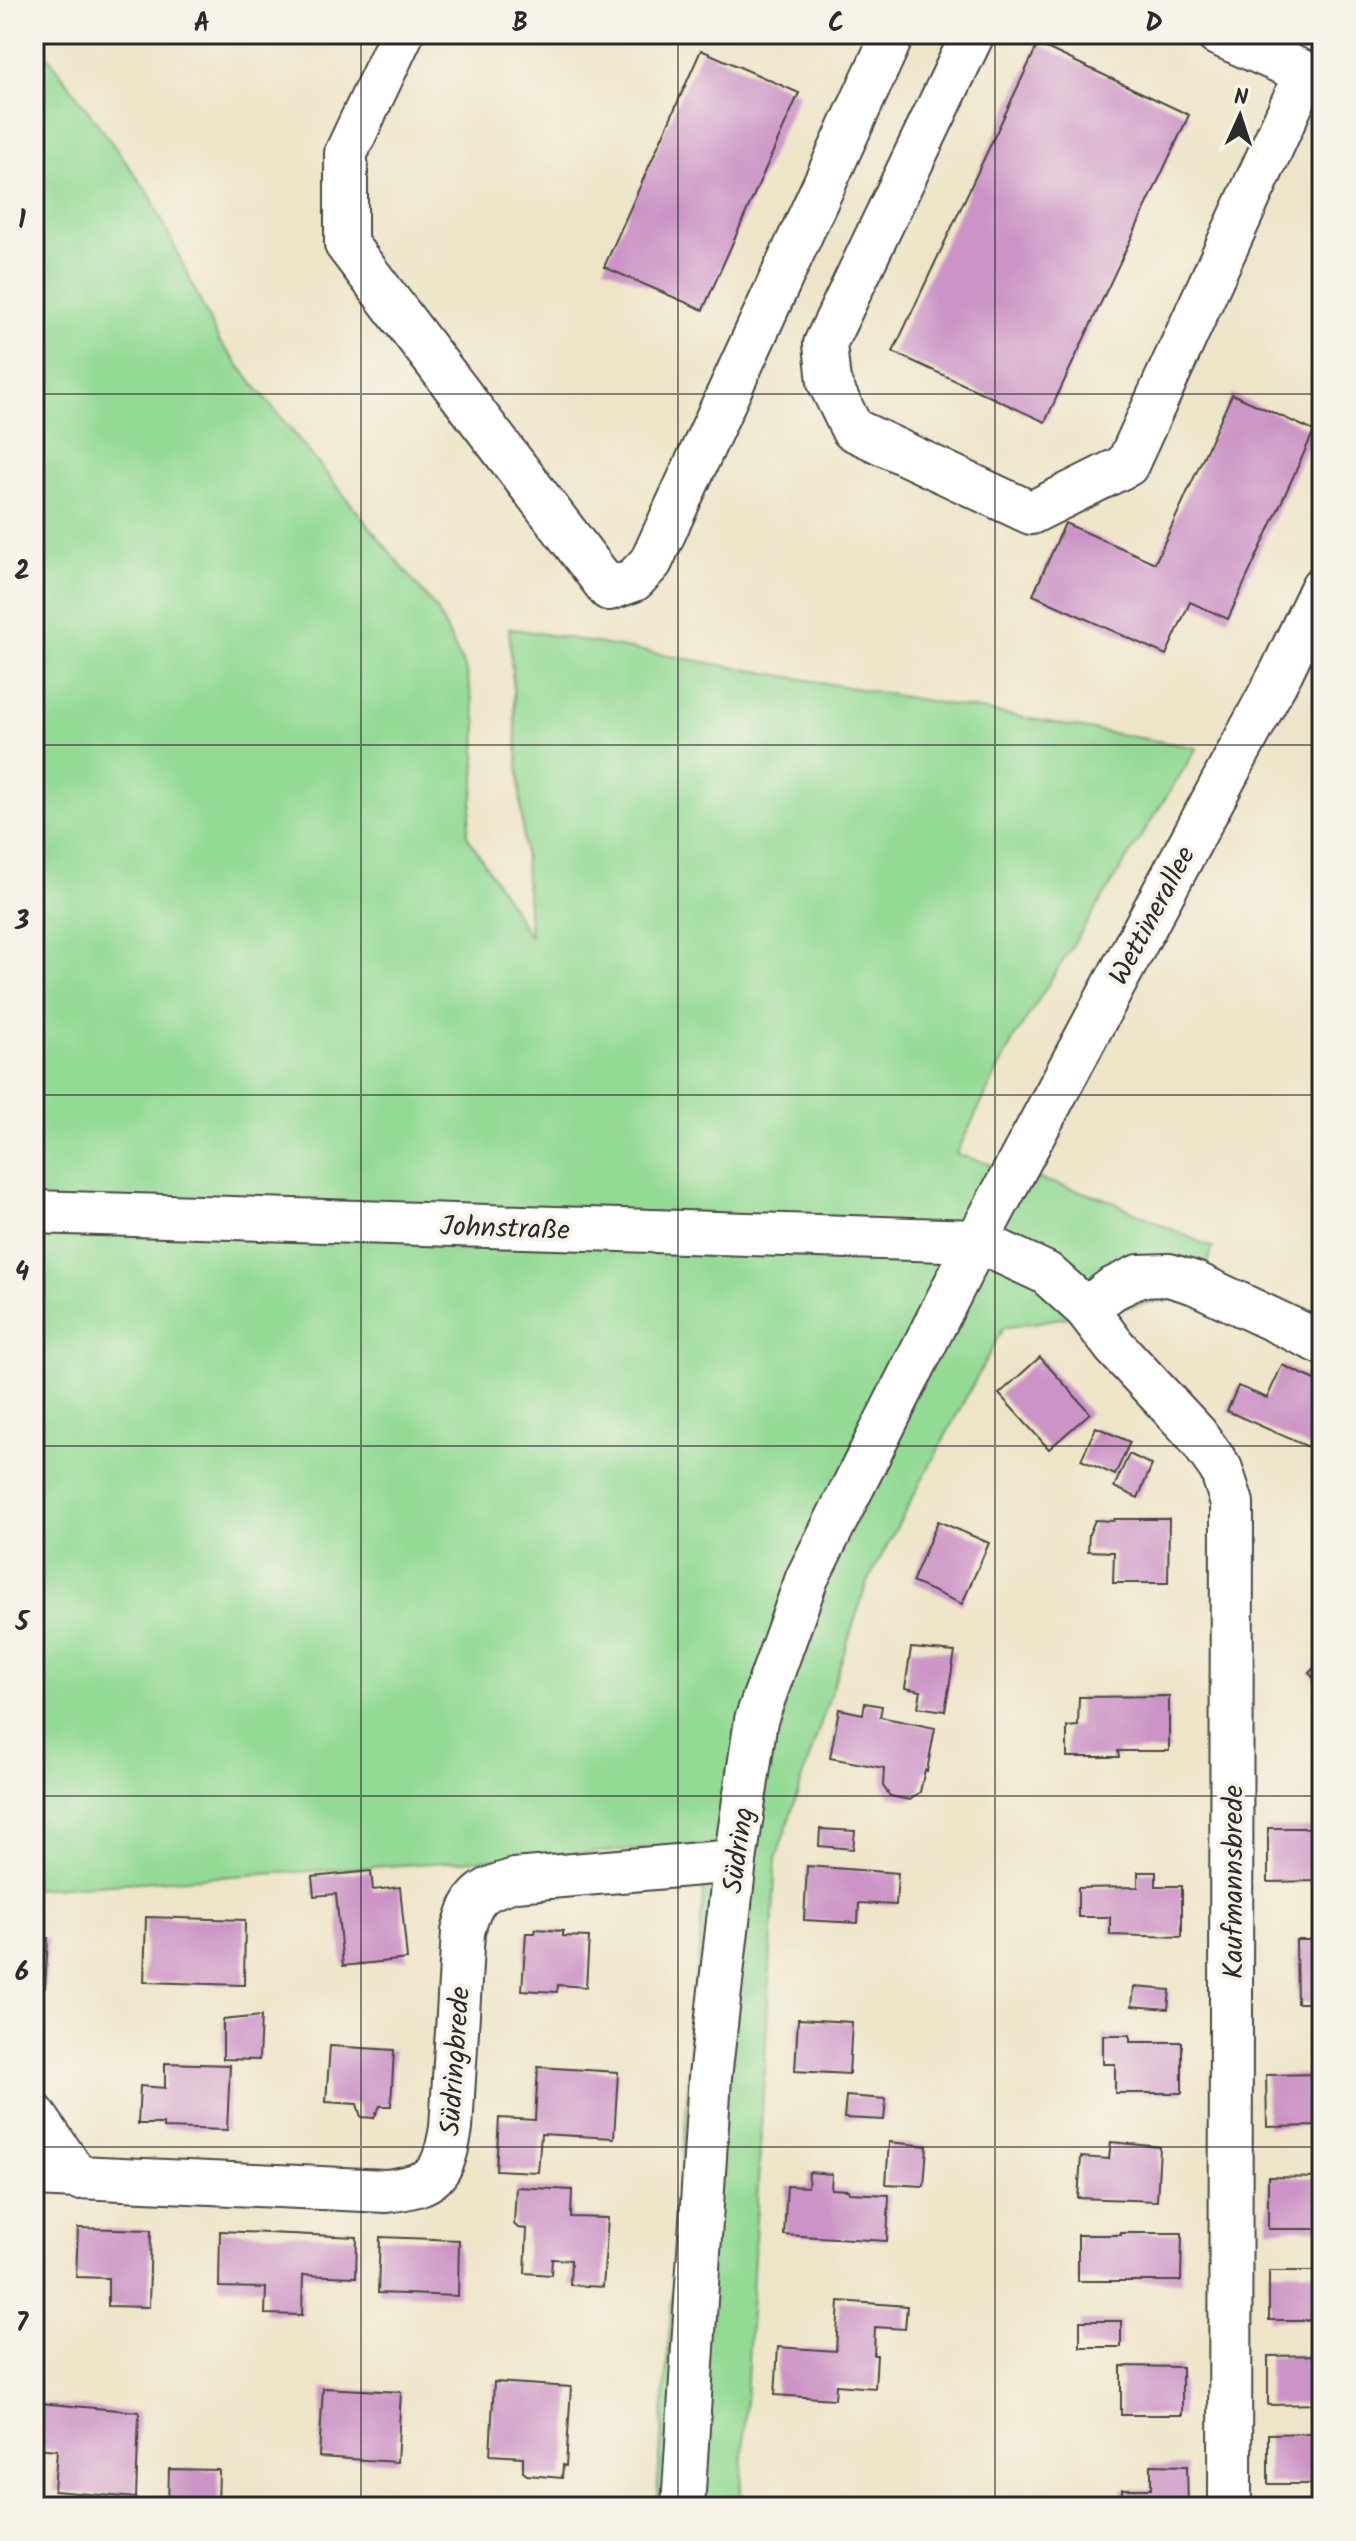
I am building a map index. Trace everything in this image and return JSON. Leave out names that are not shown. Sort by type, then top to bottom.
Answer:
[{"type":"street","points":[[402,34],[346,153],[346,244],[609,589],[634,580],[651,562],[893,34]]},
{"type":"street","points":[[973,34],[825,344],[829,382],[852,429],[1031,513],[1127,465],[1314,77],[1217,34]]},
{"type":"street","name":"Wettinerallee","points":[[977,1241],[1282,671],[1322,587]]},
{"type":"street","name":"Johnstraße","points":[[34,1212],[977,1241]]},
{"type":"street","name":"Kaufmannsbrede","points":[[977,1241],[1046,1273],[1086,1309],[1115,1347],[1196,1434],[1221,1469],[1232,1503],[1230,2507]]},
{"type":"street","name":"Südring","points":[[683,2507],[710,2077],[735,1861],[756,1720],[807,1578],[977,1241]]},
{"type":"street","points":[[1086,1309],[1112,1289],[1139,1276],[1169,1275],[1195,1283],[1322,1343]]},
{"type":"street","name":"Südringbrede","points":[[34,2175],[386,2191],[413,2187],[435,2176],[447,2155],[463,1932],[469,1908],[488,1887],[515,1880],[735,1861]]},
{"type":"street","points":[[34,2114],[78,2178]]},
{"type":"green space","points":[[34,37],[150,195],[219,341],[437,610],[466,671],[477,723],[475,783],[467,835],[530,937],[509,628],[1197,748],[1013,1040],[956,1154],[1106,1199],[1213,1248],[1196,1295],[1003,1328],[867,1583],[776,1859],[740,2507],[656,2507],[707,1845],[34,1889]]},
{"type":"building","points":[[1038,44],[1189,115],[1045,422],[893,352]]},
{"type":"building","points":[[701,50],[799,93],[703,310],[604,267]]},
{"type":"building","points":[[1232,394],[1314,431],[1228,619],[1190,602],[1166,655],[1033,595],[1065,523],[1155,563]]},
{"type":"building","points":[[1040,1357],[1090,1413],[1049,1449],[999,1394]]},
{"type":"building","points":[[1282,1365],[1322,1383],[1322,1453],[1227,1411],[1238,1386],[1267,1398]]},
{"type":"building","points":[[1096,1427],[1130,1442],[1115,1475],[1081,1460]]},
{"type":"building","points":[[1129,1454],[1152,1465],[1138,1498],[1114,1487]]},
{"type":"building","points":[[1169,1519],[1168,1583],[1113,1583],[1114,1552],[1088,1551],[1089,1534],[1095,1520]]},
{"type":"building","points":[[938,1521],[989,1543],[962,1604],[912,1582]]},
{"type":"building","points":[[911,1648],[955,1652],[945,1711],[918,1707],[921,1691],[905,1688]]},
{"type":"building","points":[[1322,1660],[1322,1687],[1309,1673]]},
{"type":"building","points":[[1169,1696],[1169,1751],[1118,1751],[1119,1757],[1067,1757],[1067,1727],[1078,1726],[1079,1697]]},
{"type":"building","points":[[865,1703],[882,1706],[880,1717],[935,1728],[920,1792],[910,1800],[890,1796],[883,1786],[884,1768],[830,1758],[839,1709],[863,1714]]},
{"type":"building","points":[[1268,1828],[1322,1828],[1322,1881],[1268,1882]]},
{"type":"building","points":[[820,1829],[855,1831],[853,1849],[819,1846]]},
{"type":"building","points":[[807,1866],[898,1873],[896,1905],[859,1903],[858,1923],[804,1920]]},
{"type":"building","points":[[371,1871],[373,1890],[400,1887],[407,1959],[343,1966],[336,1894],[314,1896],[312,1877]]},
{"type":"building","points":[[1138,1872],[1156,1872],[1156,1886],[1182,1886],[1182,1937],[1110,1935],[1110,1917],[1078,1917],[1078,1888],[1138,1887]]},
{"type":"building","points":[[146,1917],[245,1920],[244,1985],[144,1982]]},
{"type":"building","points":[[536,1929],[563,1931],[563,1936],[589,1937],[586,1987],[558,1985],[557,1992],[522,1990],[526,1933],[535,1933]]},
{"type":"building","points":[[34,1938],[48,1938],[45,1988],[34,1987]]},
{"type":"building","points":[[1296,1940],[1322,1940],[1322,2003],[1297,2003]]},
{"type":"building","points":[[1134,1987],[1170,1990],[1168,2009],[1132,2006]]},
{"type":"building","points":[[261,2016],[259,2060],[223,2059],[223,2020]]},
{"type":"building","points":[[798,2019],[852,2022],[849,2074],[795,2071]]},
{"type":"building","points":[[1103,2035],[1130,2035],[1130,2042],[1182,2042],[1182,2093],[1115,2093],[1115,2064],[1103,2064]]},
{"type":"building","points":[[330,2046],[394,2050],[391,2106],[380,2106],[374,2118],[361,2117],[357,2104],[326,2102]]},
{"type":"building","points":[[165,2063],[230,2065],[227,2130],[138,2124],[140,2086],[165,2088]]},
{"type":"building","points":[[538,2067],[618,2072],[614,2138],[541,2134],[538,2172],[496,2170],[499,2118],[535,2120]]},
{"type":"building","points":[[1322,2074],[1322,2126],[1267,2127],[1266,2075]]},
{"type":"building","points":[[846,2096],[886,2099],[884,2120],[844,2118]]},
{"type":"building","points":[[889,2142],[927,2146],[924,2186],[886,2184]]},
{"type":"building","points":[[1111,2142],[1160,2147],[1157,2201],[1078,2198],[1081,2157],[1109,2159]]},
{"type":"building","points":[[809,2172],[832,2174],[831,2189],[889,2195],[887,2241],[784,2235],[787,2186],[808,2187]]},
{"type":"building","points":[[1268,2177],[1322,2178],[1322,2229],[1268,2229]]},
{"type":"building","points":[[516,2187],[572,2190],[571,2217],[608,2218],[603,2287],[570,2285],[571,2260],[552,2259],[551,2275],[525,2273],[527,2229],[514,2224]]},
{"type":"building","points":[[78,2228],[151,2230],[149,2307],[108,2306],[108,2278],[76,2277]]},
{"type":"building","points":[[220,2231],[357,2237],[356,2277],[303,2275],[302,2315],[265,2314],[266,2288],[219,2287]]},
{"type":"building","points":[[1182,2233],[1181,2281],[1078,2281],[1078,2235]]},
{"type":"building","points":[[380,2237],[459,2240],[458,2296],[378,2293]]},
{"type":"building","points":[[1269,2271],[1322,2271],[1322,2320],[1269,2320]]},
{"type":"building","points":[[839,2301],[907,2306],[905,2329],[875,2327],[875,2388],[836,2385],[835,2399],[775,2395],[778,2347],[836,2351]]},
{"type":"building","points":[[1080,2321],[1121,2321],[1121,2347],[1080,2347]]},
{"type":"building","points":[[1322,2355],[1322,2404],[1268,2405],[1268,2356]]},
{"type":"building","points":[[1121,2366],[1182,2367],[1182,2415],[1121,2415]]},
{"type":"building","points":[[494,2382],[571,2387],[566,2466],[563,2465],[562,2478],[527,2475],[523,2472],[523,2457],[490,2455]]},
{"type":"building","points":[[323,2388],[401,2392],[397,2462],[319,2457]]},
{"type":"building","points":[[39,2403],[139,2412],[136,2498],[54,2491],[57,2450],[36,2448]]},
{"type":"building","points":[[1322,2433],[1322,2484],[1268,2484],[1268,2434]]},
{"type":"building","points":[[1151,2465],[1187,2466],[1188,2507],[1122,2507],[1122,2489],[1151,2489]]},
{"type":"building","points":[[169,2469],[219,2470],[218,2507],[168,2507]]}]
